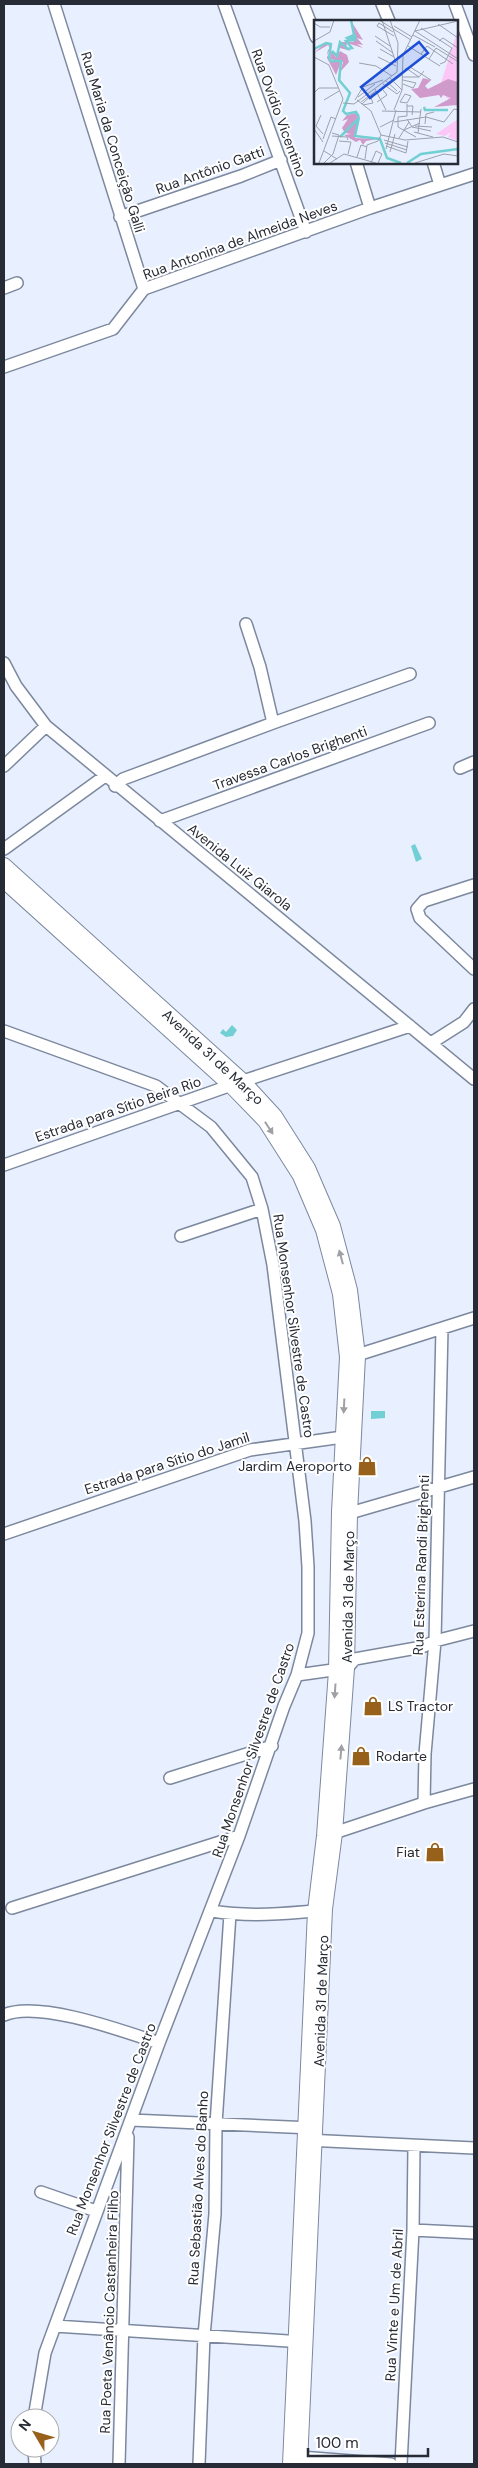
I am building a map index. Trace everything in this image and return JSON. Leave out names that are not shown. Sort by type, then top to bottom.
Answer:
[{"type":"main road","name":"Avenida 31 de Março","points":[[4,866],[127,984]]},
{"type":"main road","name":"Avenida 31 de Março","points":[[4,880],[127,984],[237,1083],[304,1172],[345,1292],[352,1357],[344,1512],[342,1670],[333,1791],[320,1910],[297,2462]]},
{"type":"street","name":"Rua Maria da Conceição Galli","points":[[54,4],[144,289]]},
{"type":"street","name":"Rua Ovídio Vicentino","points":[[224,4],[306,232]]},
{"type":"street","points":[[303,4],[314,32]]},
{"type":"street","points":[[382,4],[389,20]]},
{"type":"street","points":[[456,4],[474,55]]},
{"type":"street","name":"Rua Antônio Gatti","points":[[120,217],[241,176],[281,160]]},
{"type":"street","points":[[357,164],[370,208]]},
{"type":"street","points":[[434,164],[440,185]]},
{"type":"street","name":"Rua Antonina de Almeida Neves","points":[[4,367],[114,330],[144,289],[370,208],[474,174]]},
{"type":"street","points":[[4,288],[17,283]]},
{"type":"street","points":[[246,624],[260,667],[273,723]]},
{"type":"street","name":"Avenida Luiz Giarola","points":[[4,662],[16,686],[46,726],[115,786],[474,1079]]},
{"type":"street","points":[[115,786],[123,779],[410,674]]},
{"type":"street","name":"Travessa Carlos Brighenti","points":[[160,821],[429,723]]},
{"type":"street","points":[[4,766],[46,726]]},
{"type":"street","points":[[460,768],[474,762]]},
{"type":"street","points":[[4,849],[105,776]]},
{"type":"street","points":[[474,885],[424,902],[417,909],[420,918],[474,969]]},
{"type":"street","points":[[431,1043],[464,1022],[474,1009]]},
{"type":"street","name":"Estrada para Sítio Beira Rio","points":[[4,1165],[237,1083],[410,1026]]},
{"type":"street","name":"Rua Monsenhor Silvestre de Castro","points":[[4,1031],[156,1086],[211,1127],[252,1177],[262,1209],[273,1265],[305,1521],[309,1615],[305,1650],[284,1706],[272,1746],[212,1911],[159,2043],[96,2210],[45,2353],[36,2408]]},
{"type":"street","points":[[181,1236],[262,1209]]},
{"type":"street","points":[[352,1357],[474,1318]]},
{"type":"street","name":"Rua Esterina Randi Brighenti","points":[[424,1803],[425,1754],[435,1640],[442,1328]]},
{"type":"street","name":"Estrada para Sítio do Jamil","points":[[4,1534],[250,1450],[348,1437]]},
{"type":"street","points":[[344,1512],[474,1478]]},
{"type":"street","points":[[297,1674],[342,1670],[355,1659],[422,1647],[435,1640],[474,1631]]},
{"type":"street","points":[[170,1778],[272,1746]]},
{"type":"street","points":[[329,1834],[474,1789]]},
{"type":"street","points":[[12,1908],[239,1836]]},
{"type":"street","points":[[212,1911],[230,1914],[274,1914],[320,1910]]},
{"type":"street","name":"Rua Sebastião Alves do Banho","points":[[199,2464],[204,2336],[215,2214],[216,2124],[230,1914]]},
{"type":"street","points":[[4,2015],[12,2012],[36,2012],[58,2015],[104,2025],[159,2043]]},
{"type":"street","points":[[129,2125],[216,2124],[414,2146],[474,2148]]},
{"type":"street","name":"Rua Poeta Venâncio Castanheira Filho","points":[[119,2464],[129,2125]]},
{"type":"street","name":"Rua Vinte e Um de Abril","points":[[402,2464],[413,2230],[414,2146]]},
{"type":"street","points":[[41,2192],[96,2210]]},
{"type":"street","points":[[413,2230],[474,2233]]},
{"type":"street","points":[[55,2326],[301,2342]]},
{"type":"street","points":[[297,2462],[392,2464]]},
{"type":"water","points":[[415,844],[422,859],[416,862],[411,846]]},
{"type":"water","points":[[232,1025],[237,1030],[233,1036],[226,1037],[220,1033],[223,1029],[226,1032]]},
{"type":"water","points":[[371,1411],[385,1411],[385,1418],[371,1419]]},
{"type":"place","name":"Jardim Aeroporto","points":[[367,1466]]},
{"type":"place","name":"LS Tractor","points":[[373,1706]]},
{"type":"place","name":"Rodarte","points":[[361,1756]]},
{"type":"place","name":"Fiat","points":[[435,1852]]}]
